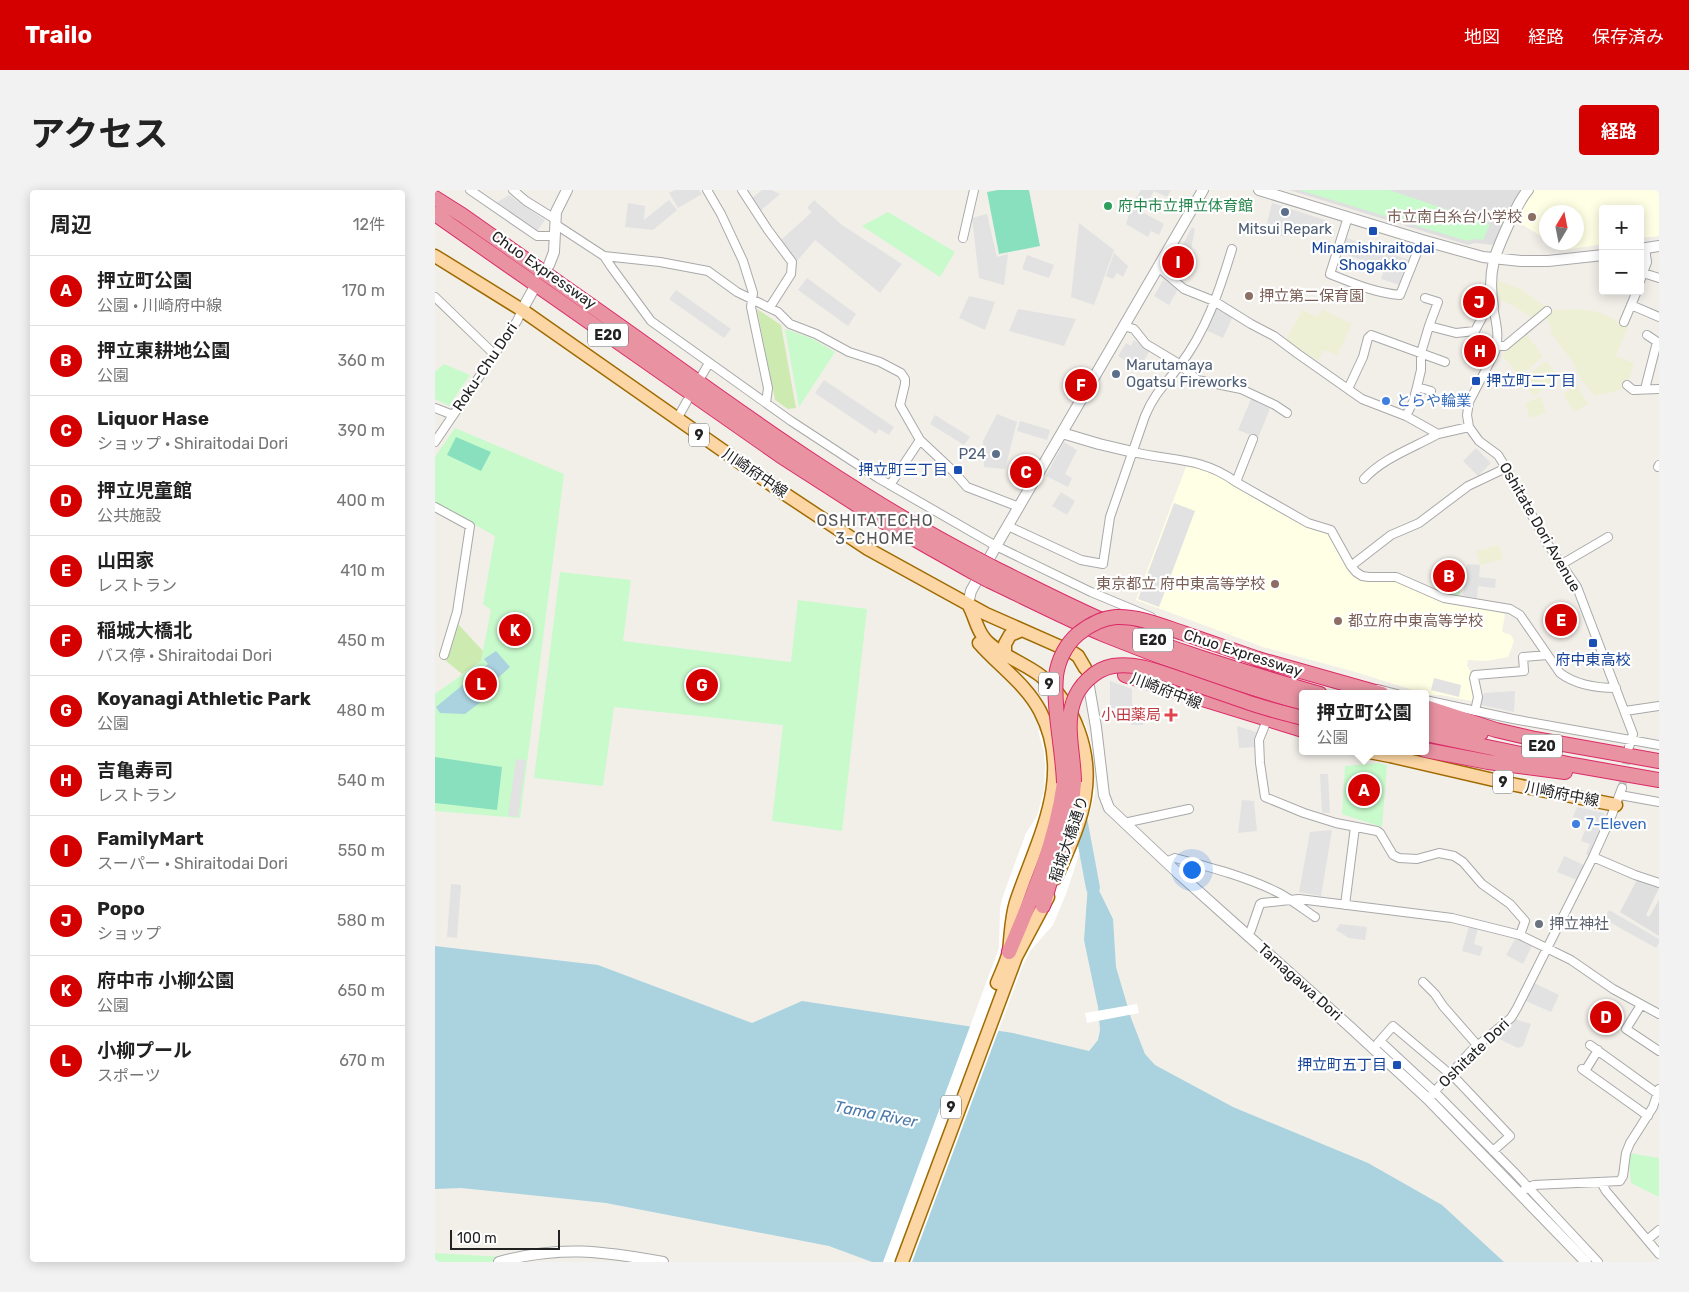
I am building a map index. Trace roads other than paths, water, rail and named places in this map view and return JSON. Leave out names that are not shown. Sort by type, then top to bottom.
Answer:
[{"type":"highway","name":"Chuo Expressway","points":[[435,198],[581,298],[809,459],[940,540],[974,565]]},
{"type":"highway","name":"Chuo Expressway","points":[[435,214],[811,476],[879,519],[974,565]]},
{"type":"highway","points":[[974,565],[991,574]]},
{"type":"highway","name":"Chuo Expressway","points":[[991,574],[1173,648],[1306,690]]},
{"type":"highway","name":"Chuo Expressway","points":[[991,574],[1103,634],[1168,660],[1299,702]]},
{"type":"highway","points":[[1012,955],[1052,839],[1064,783],[1056,703],[1056,676],[1061,656],[1075,637],[1095,622],[1116,617],[1157,624],[1259,659],[1368,690]]},
{"type":"highway","points":[[1043,906],[1056,864],[1071,803],[1074,782],[1070,728],[1071,708],[1081,687],[1095,674],[1111,666],[1128,665],[1147,668],[1252,704],[1299,717]]},
{"type":"highway","points":[[1125,675],[1233,710],[1299,729]]},
{"type":"highway","points":[[1429,708],[1496,730],[1535,739],[1659,761]]},
{"type":"highway","name":"E20","points":[[1429,721],[1575,753],[1659,768]]},
{"type":"highway","name":"E20","points":[[1429,735],[1573,765],[1659,780]]},
{"type":"highway","points":[[1429,752],[1659,787]]},
{"type":"main road","name":"川崎府中線","points":[[438,259],[522,310],[782,492],[868,549],[968,604],[1072,652],[1078,656],[1085,668]]},
{"type":"main road","name":"稲城大橋通り","points":[[968,604],[980,631],[990,645],[1032,669],[1048,683],[1064,702],[1078,729],[1086,760],[1087,780],[1085,797],[1072,839],[1051,891],[1012,955]]},
{"type":"main road","name":"稲城大橋通り","points":[[968,604],[968,621],[976,639],[1032,698],[1048,730],[1053,749],[1054,784],[1052,800],[1013,912],[1012,955]]},
{"type":"main road","points":[[1005,654],[1005,644],[1010,635],[1022,630]]},
{"type":"main road","name":"川崎府中線","points":[[1085,668],[1112,664],[1146,671],[1253,710],[1299,724]]},
{"type":"main road","name":"川崎府中線","points":[[1085,668],[1111,671],[1125,675],[1155,690],[1299,735]]},
{"type":"main road","name":"川崎府中線","points":[[1394,755],[1469,775],[1619,796]]},
{"type":"main road","name":"9","points":[[894,1262],[1012,955]]},
{"type":"main road","name":"9","points":[[903,1262],[1012,955]]},
{"type":"street","points":[[471,190],[537,236],[554,236]]},
{"type":"street","points":[[513,190],[604,256],[651,321],[766,403],[890,486],[996,546],[1091,592],[1176,627],[1263,657],[1383,690]]},
{"type":"street","points":[[549,265],[554,252],[556,212],[567,190]]},
{"type":"street","points":[[707,190],[721,214],[743,261],[753,293],[751,307],[767,388],[766,403]]},
{"type":"street","points":[[742,190],[763,224],[792,262],[791,274],[770,307]]},
{"type":"street","points":[[963,238],[974,190]]},
{"type":"street","points":[[968,604],[971,591],[996,546],[1203,190]]},
{"type":"street","points":[[1259,190],[1462,252],[1493,259],[1548,261],[1599,255]]},
{"type":"street","points":[[1364,479],[1382,463],[1438,434],[1469,427],[1467,415],[1469,402],[1497,346],[1497,328],[1490,290],[1493,259],[1519,201],[1527,190]]},
{"type":"street","points":[[1348,217],[1330,274],[1385,294],[1400,295],[1422,240]]},
{"type":"street","points":[[1644,249],[1659,246]]},
{"type":"street","points":[[1008,526],[1081,560],[1103,564],[1110,517],[1151,401],[1181,365],[1202,329],[1232,249]]},
{"type":"street","points":[[1644,252],[1647,262],[1644,272]]},
{"type":"street","points":[[604,256],[660,262],[707,271],[737,292],[778,312],[790,324],[816,334],[849,352],[880,362],[901,373],[905,379],[905,384],[900,405],[920,440],[967,486],[1019,507]]},
{"type":"street","points":[[1159,267],[1184,289],[1214,301],[1274,336],[1362,399],[1406,416],[1438,434]]},
{"type":"street","points":[[1644,278],[1659,278]]},
{"type":"street","name":"Roku-Chu Dori","points":[[435,442],[517,321],[533,290]]},
{"type":"street","points":[[1624,322],[1635,295]]},
{"type":"street","points":[[435,297],[494,354]]},
{"type":"street","points":[[1406,416],[1417,388],[1421,370],[1421,353],[1438,302],[1425,298]]},
{"type":"street","points":[[1631,304],[1659,317]]},
{"type":"street","points":[[1429,326],[1456,333],[1475,331],[1486,310],[1493,307]]},
{"type":"street","points":[[1497,346],[1505,346],[1547,311]]},
{"type":"street","points":[[1124,326],[1134,329],[1146,344],[1181,365],[1197,380],[1241,389],[1275,405],[1287,413]]},
{"type":"street","points":[[1348,389],[1363,357],[1368,338],[1371,335],[1445,362]]},
{"type":"street","points":[[1645,389],[1658,342],[1647,335]]},
{"type":"street","points":[[702,375],[709,363]]},
{"type":"street","points":[[1627,385],[1633,390],[1659,389]]},
{"type":"street","points":[[1417,388],[1431,391]]},
{"type":"street","points":[[677,419],[687,401]]},
{"type":"street","points":[[435,408],[453,416]]},
{"type":"street","name":"Oshitate Dori Avenue","points":[[1469,427],[1479,441],[1498,455],[1547,543],[1577,587],[1633,734],[1631,743]]},
{"type":"street","points":[[1062,433],[1108,447],[1157,458],[1173,458],[1209,466],[1308,522],[1331,530],[1351,566],[1362,576],[1396,576],[1444,598],[1510,610],[1520,615],[1560,673],[1585,685],[1616,688]]},
{"type":"street","points":[[1236,482],[1253,439]]},
{"type":"street","points":[[890,486],[920,440]]},
{"type":"street","points":[[1351,566],[1391,535],[1419,524],[1468,486],[1506,468]]},
{"type":"street","points":[[435,507],[470,526],[457,612],[444,656]]},
{"type":"street","points":[[1562,564],[1608,537]]},
{"type":"street","points":[[1475,711],[1478,697],[1473,678],[1475,675],[1523,671],[1523,657],[1547,655]]},
{"type":"street","name":"Tamagawa Dori","points":[[1085,668],[1094,711],[1105,800],[1109,808],[1166,862],[1431,1095],[1523,1190],[1586,1262]]},
{"type":"street","points":[[1429,701],[1620,739],[1631,743],[1659,745]]},
{"type":"street","points":[[1625,711],[1659,706]]},
{"type":"street","points":[[1265,725],[1259,740],[1265,797],[1304,813],[1336,823],[1377,831],[1381,833],[1393,855],[1399,858],[1417,859],[1439,854],[1454,856],[1463,862],[1482,884],[1511,904],[1525,921],[1520,935]]},
{"type":"street","points":[[1619,796],[1659,802]]},
{"type":"street","name":"Oshitate Dori","points":[[1431,1095],[1478,1046],[1511,1018],[1593,857],[1619,796]]},
{"type":"street","points":[[1124,823],[1189,809]]},
{"type":"street","points":[[1345,905],[1355,827]]},
{"type":"street","points":[[1593,857],[1659,883]]},
{"type":"street","points":[[1166,862],[1175,858],[1265,887],[1289,899],[1315,916]]},
{"type":"street","points":[[1248,935],[1260,904],[1289,899],[1414,912],[1452,918],[1520,935],[1547,947],[1571,960],[1613,989],[1659,1014]]},
{"type":"street","points":[[1423,982],[1478,1046]]},
{"type":"street","points":[[1641,1005],[1626,1029],[1659,1051]]},
{"type":"street","points":[[1376,1045],[1393,1026],[1451,1074],[1510,1136],[1493,1151]]},
{"type":"street","points":[[1523,1190],[1620,1181],[1623,1176],[1626,1153],[1630,1143],[1653,1107],[1658,1092],[1590,1045]]},
{"type":"street","points":[[1598,1050],[1583,1070],[1647,1116]]},
{"type":"street","points":[[1431,1095],[1493,1151],[1523,1190],[1598,1262]]},
{"type":"street","points":[[1601,1182],[1606,1191],[1659,1254]]},
{"type":"street","points":[[1647,1240],[1659,1230]]},
{"type":"street","points":[[499,1262],[518,1257],[562,1251],[613,1253],[658,1262]]},
{"type":"water","points":[[496,651],[510,667],[498,678],[498,689],[465,714],[440,713],[436,707],[488,664],[484,659]]},
{"type":"water","name":"Tama River","points":[[1089,870],[1113,919],[1116,967],[1131,1018],[1145,1054],[1155,1065],[1233,1107],[1368,1163],[1442,1205],[1504,1262],[872,1262],[829,1246],[606,1203],[461,1188],[435,1189],[435,946],[598,965],[752,1023],[802,1001],[1013,1033],[1089,1051],[1098,1040],[1100,1030],[1098,1007],[1084,940]]},
{"type":"waterway","points":[[1079,813],[1093,888]]},
{"type":"tunnel","points":[[1622,788],[1628,753]]},
{"type":"place","name":"府中市立押立体育館","points":[[1108,206]]},
{"type":"place","name":"Mitsui Repark","points":[[1285,212]]},
{"type":"place","name":"市立南白糸台小学校","points":[[1532,217]]},
{"type":"place","name":"Minamishiraitodai Shogakko","points":[[1373,231]]},
{"type":"place","name":"FamilyMart","points":[[1178,262]]},
{"type":"place","name":"押立第二保育園","points":[[1249,296]]},
{"type":"place","name":"Popo","points":[[1479,302]]},
{"type":"place","name":"吉亀寿司","points":[[1480,351]]},
{"type":"place","name":"Marutamaya Ogatsu Fireworks","points":[[1116,374]]},
{"type":"place","name":"押立町二丁目","points":[[1476,381]]},
{"type":"place","name":"稲城大橋北","points":[[1081,385]]},
{"type":"place","name":"とらや輪業","points":[[1386,401]]},
{"type":"place","name":"P24","points":[[996,454]]},
{"type":"place","name":"押立町三丁目","points":[[958,470]]},
{"type":"place","name":"Liquor Hase","points":[[1026,472]]},
{"type":"place","name":"押立東耕地公園","points":[[1449,576]]},
{"type":"place","name":"東京都立 府中東高等学校","points":[[1275,584]]},
{"type":"place","name":"山田家","points":[[1561,620]]},
{"type":"place","name":"都立府中東高等学校","points":[[1338,621]]},
{"type":"place","name":"府中市 小柳公園","points":[[515,630]]},
{"type":"place","name":"府中東高校","points":[[1593,643]]},
{"type":"place","name":"小柳プール","points":[[481,684]]},
{"type":"place","name":"Koyanagi Athletic Park","points":[[702,685]]},
{"type":"place","name":"小田薬局","points":[[1171,715]]},
{"type":"place","name":"押立町公園","points":[[1364,790]]},
{"type":"place","name":"7-Eleven","points":[[1576,824]]},
{"type":"place","name":"押立神社","points":[[1539,924]]},
{"type":"place","name":"押立児童館","points":[[1606,1017]]},
{"type":"place","name":"押立町五丁目","points":[[1397,1065]]},
{"type":"district","name":"OSHITATECHO 3-CHOME","points":[[875,529]]}]
